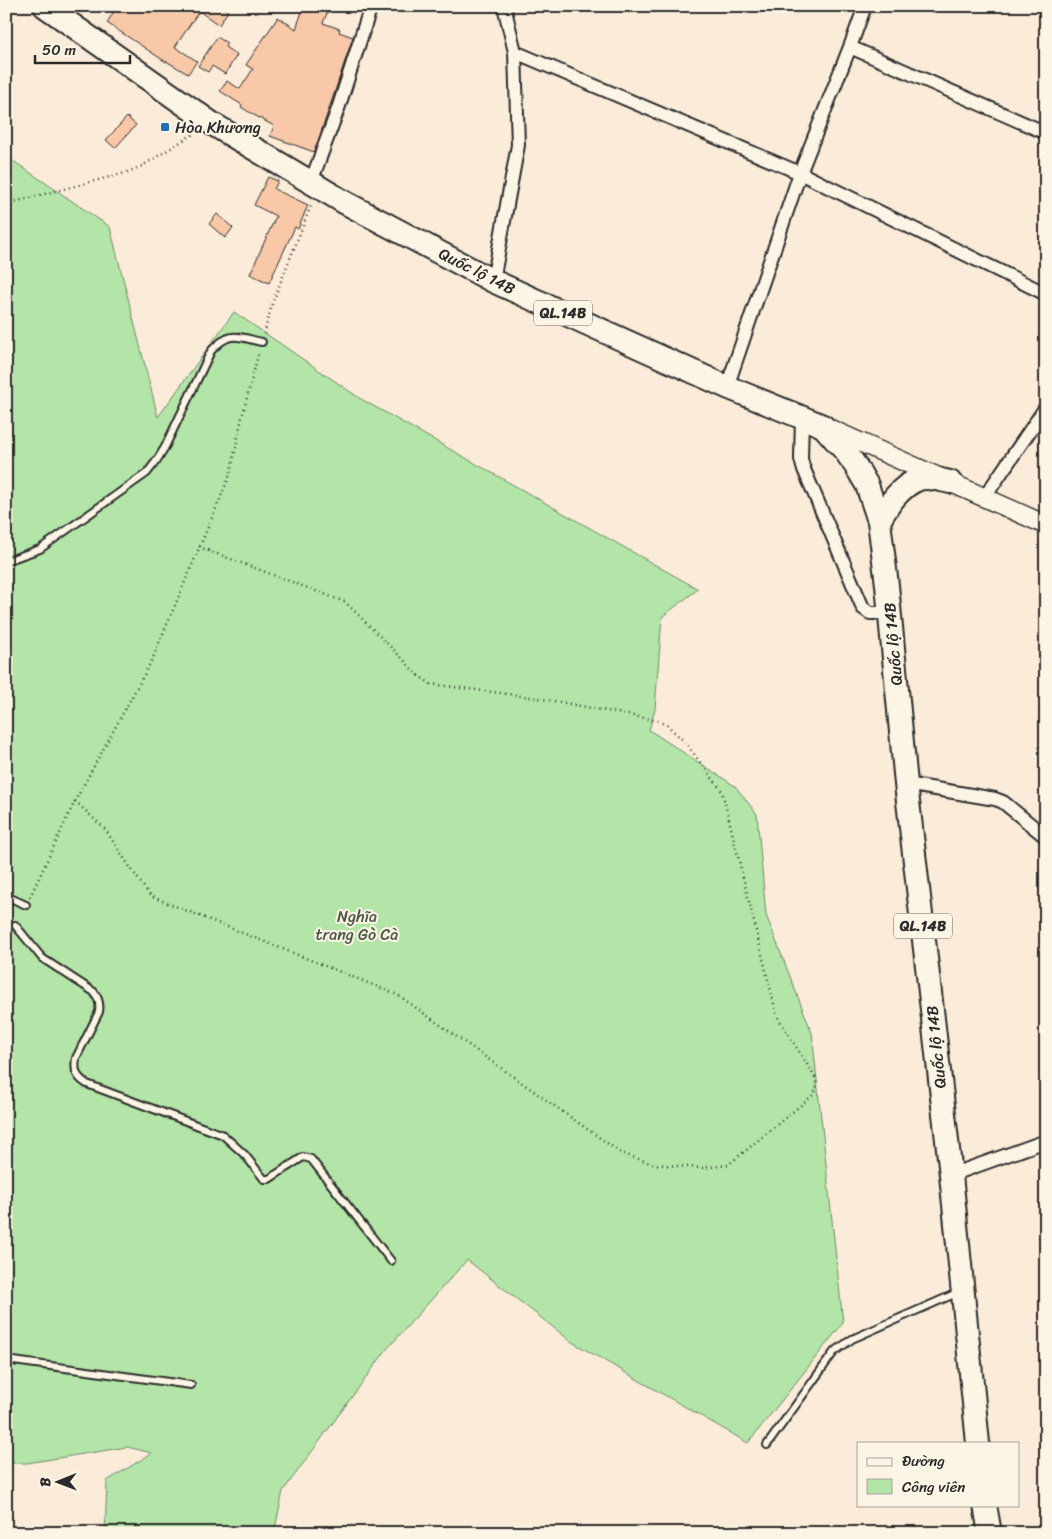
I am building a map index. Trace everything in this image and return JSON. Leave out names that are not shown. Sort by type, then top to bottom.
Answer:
[{"type":"highway","name":"QL.14B","points":[[45,6],[211,123],[314,185]]},
{"type":"highway","name":"Quốc lộ 14B","points":[[314,185],[493,281],[727,387],[823,426],[846,452],[867,485],[879,521],[890,613],[906,784],[951,1175],[978,1442]]},
{"type":"highway","points":[[879,521],[892,499],[919,479],[932,478],[950,482]]},
{"type":"highway","points":[[985,1506],[990,1533]]},
{"type":"main road","points":[[823,426],[1046,526]]},
{"type":"street","points":[[314,185],[370,6]]},
{"type":"street","points":[[493,281],[518,145],[515,52],[504,6]]},
{"type":"street","points":[[727,387],[800,173],[865,6]]},
{"type":"street","points":[[850,47],[1046,133]]},
{"type":"street","points":[[515,52],[800,173],[1046,294]]},
{"type":"street","points":[[984,498],[1046,407]]},
{"type":"street","points":[[802,416],[801,459],[803,467],[863,608],[870,613],[890,613]]},
{"type":"street","points":[[906,784],[1003,802],[1046,837]]},
{"type":"street","points":[[951,1175],[1046,1141]]},
{"type":"lane","points":[[6,561],[40,549],[147,473],[164,447],[212,351],[220,342],[228,337],[235,336],[262,342]]},
{"type":"lane","points":[[6,896],[26,905]]},
{"type":"lane","points":[[15,926],[42,958],[94,992],[98,997],[99,1012],[76,1058],[76,1073],[80,1079],[87,1084],[223,1135],[245,1154],[264,1179],[269,1179],[303,1157],[311,1159],[391,1261]]},
{"type":"lane","points":[[767,1445],[834,1352],[852,1339],[962,1290]]},
{"type":"lane","points":[[6,1360],[191,1385]]},
{"type":"path","points":[[6,204],[125,173],[142,166],[211,123]]},
{"type":"path","points":[[26,905],[75,801],[152,660],[230,475],[242,417],[272,304],[314,185]]},
{"type":"path","points":[[75,801],[106,829],[150,896],[398,995],[621,1153],[653,1164],[701,1168],[728,1165],[812,1096],[817,1089],[815,1077],[777,1016],[722,791],[685,742],[667,725],[654,720],[538,698],[430,684],[416,674],[345,602],[199,547]]},
{"type":"path","points":[[6,944],[15,926]]},
{"type":"green space","name":"Nghĩa trang Gò Cà","points":[[6,156],[110,227],[158,417],[234,312],[361,399],[698,589],[662,617],[655,709],[649,730],[735,786],[757,814],[766,915],[812,1033],[843,1323],[748,1443],[572,1342],[467,1260],[387,1349],[283,1491],[274,1533],[105,1533],[107,1481],[152,1453],[127,1447],[27,1463],[6,1463]]},
{"type":"building","points":[[117,6],[221,6],[228,11],[219,25],[199,11],[175,47],[197,61],[188,74],[166,62],[107,23]]},
{"type":"building","points":[[304,6],[330,6],[323,23],[340,29],[339,32],[353,37],[314,152],[270,136],[274,126],[241,107],[242,105],[220,91],[227,81],[240,89],[253,69],[246,65],[278,17],[296,29]]},
{"type":"building","points":[[217,37],[227,43],[225,47],[237,55],[225,74],[212,66],[208,72],[198,66]]},
{"type":"building","points":[[127,117],[136,125],[115,148],[106,140]]},
{"type":"building","points":[[268,177],[278,181],[274,189],[308,205],[298,229],[295,227],[269,283],[250,274],[276,216],[254,205]]},
{"type":"building","points":[[217,214],[233,228],[225,238],[209,224]]},
{"type":"place","name":"Hòa Khương","points":[[165,127]]}]
